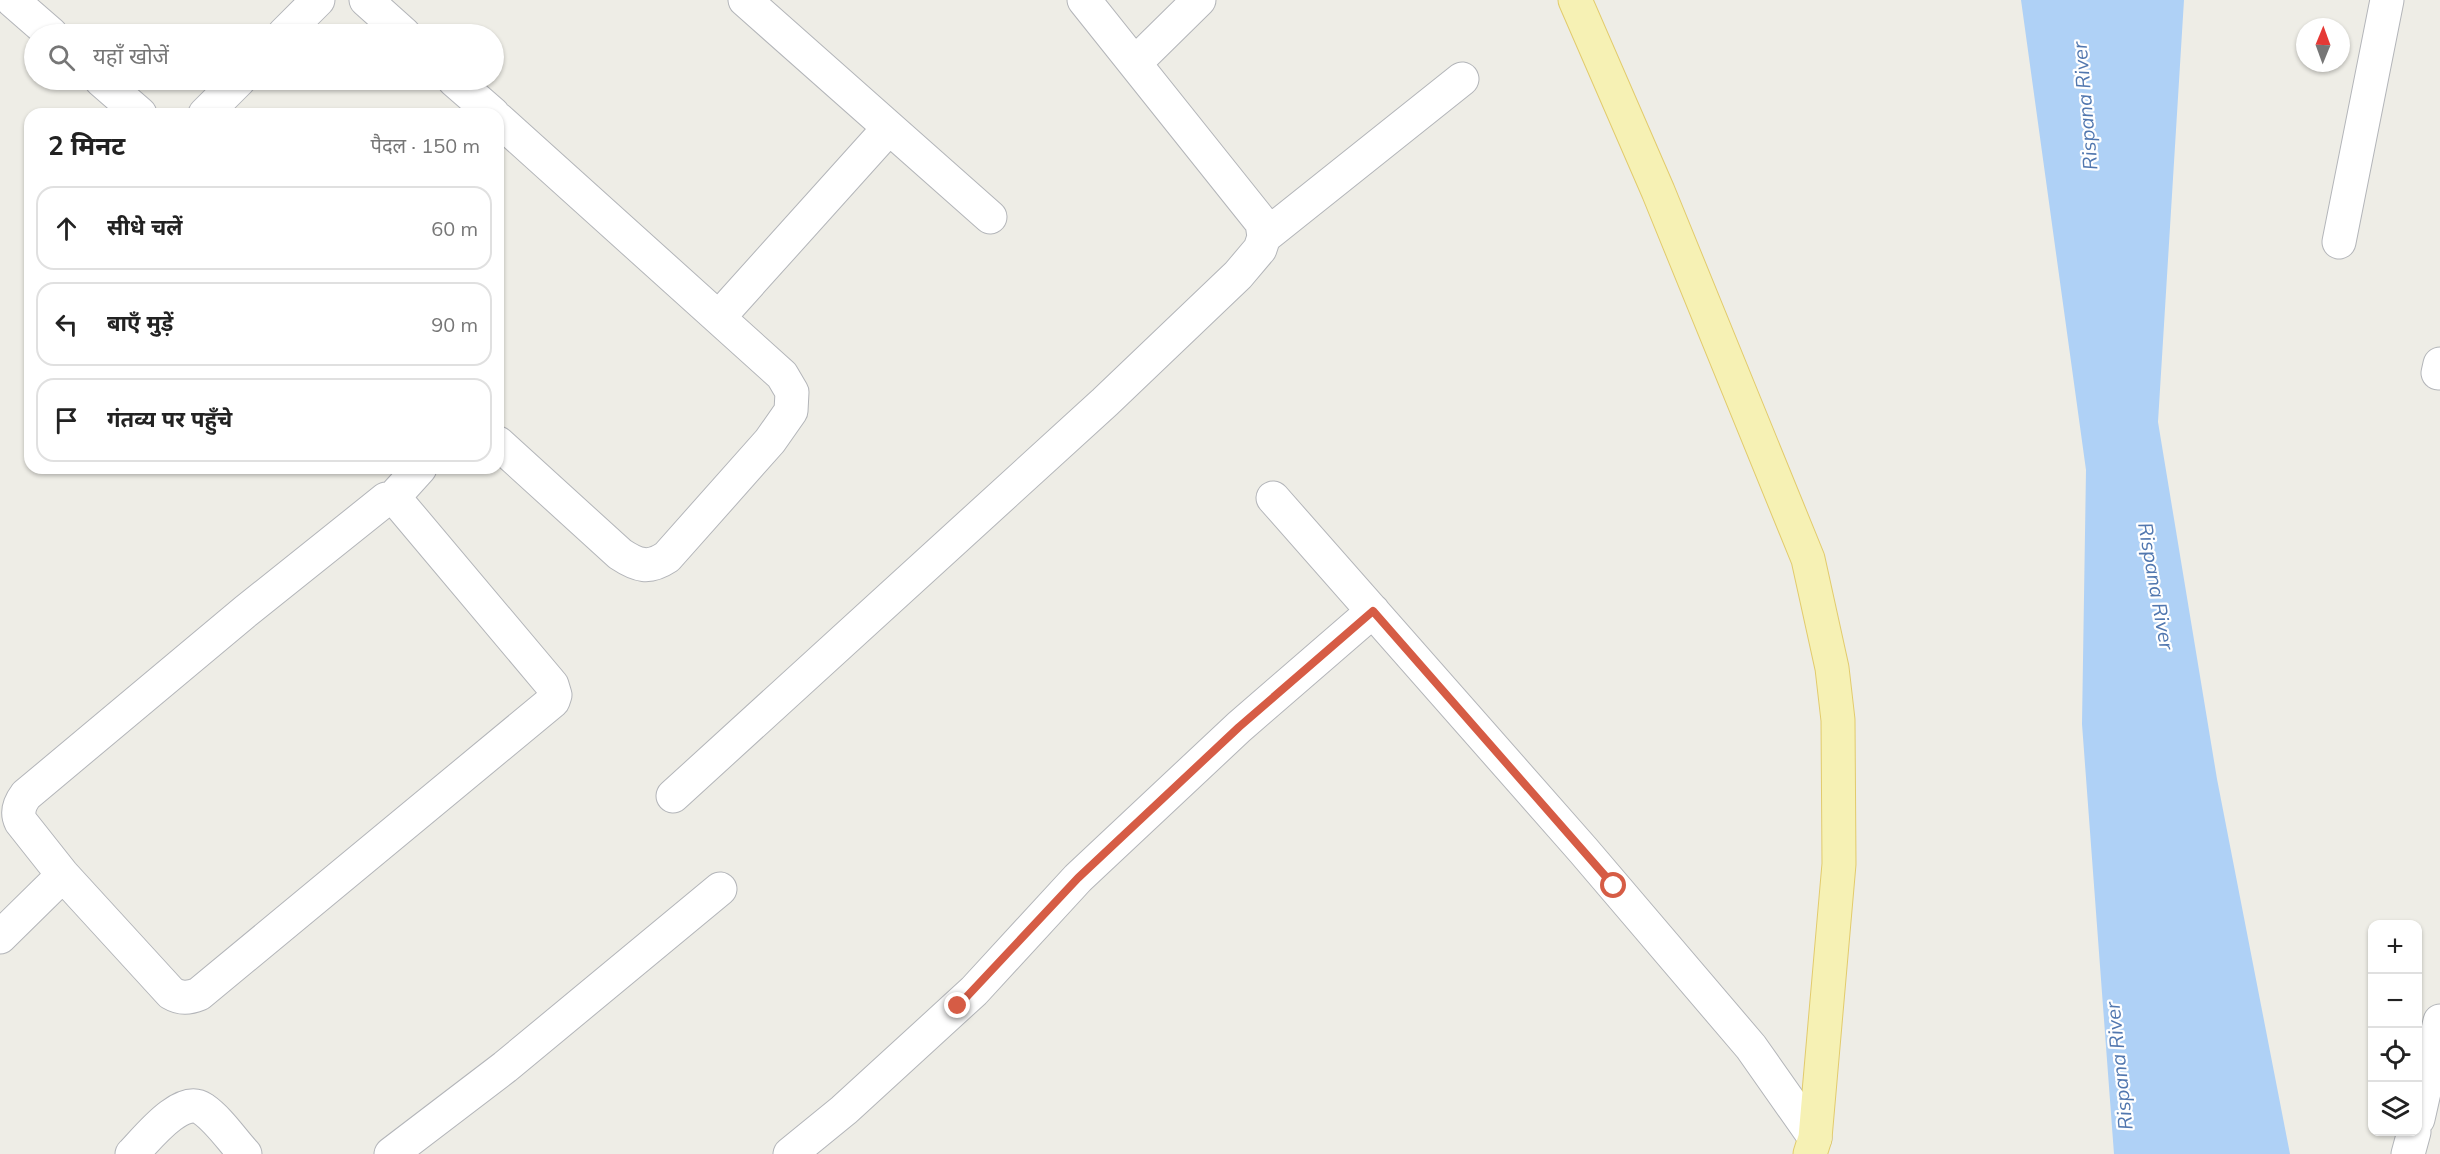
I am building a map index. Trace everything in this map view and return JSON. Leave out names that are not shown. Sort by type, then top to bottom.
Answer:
[{"type":"main road","points":[[1575,0],[1658,191],[1808,559],[1832,668],[1838,720],[1839,864],[1813,1146]]},
{"type":"street","points":[[12,0],[40,24]]},
{"type":"street","points":[[294,24],[318,0]]},
{"type":"street","points":[[366,0],[393,24]]},
{"type":"street","points":[[745,0],[990,218]]},
{"type":"street","points":[[673,796],[1105,402],[1238,275],[1260,249],[1264,237],[1262,223],[1136,62],[1084,0]]},
{"type":"street","points":[[1136,62],[1199,0]]},
{"type":"street","points":[[2339,242],[2387,0]]},
{"type":"street","points":[[1264,237],[1462,80]]},
{"type":"street","points":[[112,90],[133,108]]},
{"type":"street","points":[[211,108],[229,90]]},
{"type":"street","points":[[465,90],[486,108]]},
{"type":"street","points":[[504,123],[782,375],[792,392],[791,411],[763,450],[668,557],[656,564],[644,566],[620,554],[504,448]]},
{"type":"street","points":[[719,317],[889,128]]},
{"type":"street","points":[[392,499],[403,508],[552,685],[555,695],[551,705],[199,994],[191,998],[183,998],[171,993],[63,876],[18,817],[21,802],[13,790],[379,503],[392,499],[415,474]]},
{"type":"street","points":[[1273,498],[1583,850],[1751,1047],[1813,1146]]},
{"type":"street","points":[[790,1154],[844,1110],[974,991],[1078,878],[1239,727],[1373,611]]},
{"type":"street","points":[[0,937],[63,876]]},
{"type":"street","points":[[391,1154],[505,1067],[720,889]]},
{"type":"street","points":[[2422,1101],[2440,1021]]},
{"type":"street","points":[[132,1154],[174,1112],[190,1106],[203,1108],[245,1154]]},
{"type":"street","points":[[2409,1154],[2413,1136]]},
{"type":"water","name":"Rispana River","points":[[2021,0],[2184,0],[2158,422],[2217,779],[2290,1154],[2114,1154],[2082,724],[2086,470]]},
{"type":"route","points":[[958,1006],[1078,878],[1239,727],[1373,611],[1614,886]]}]
